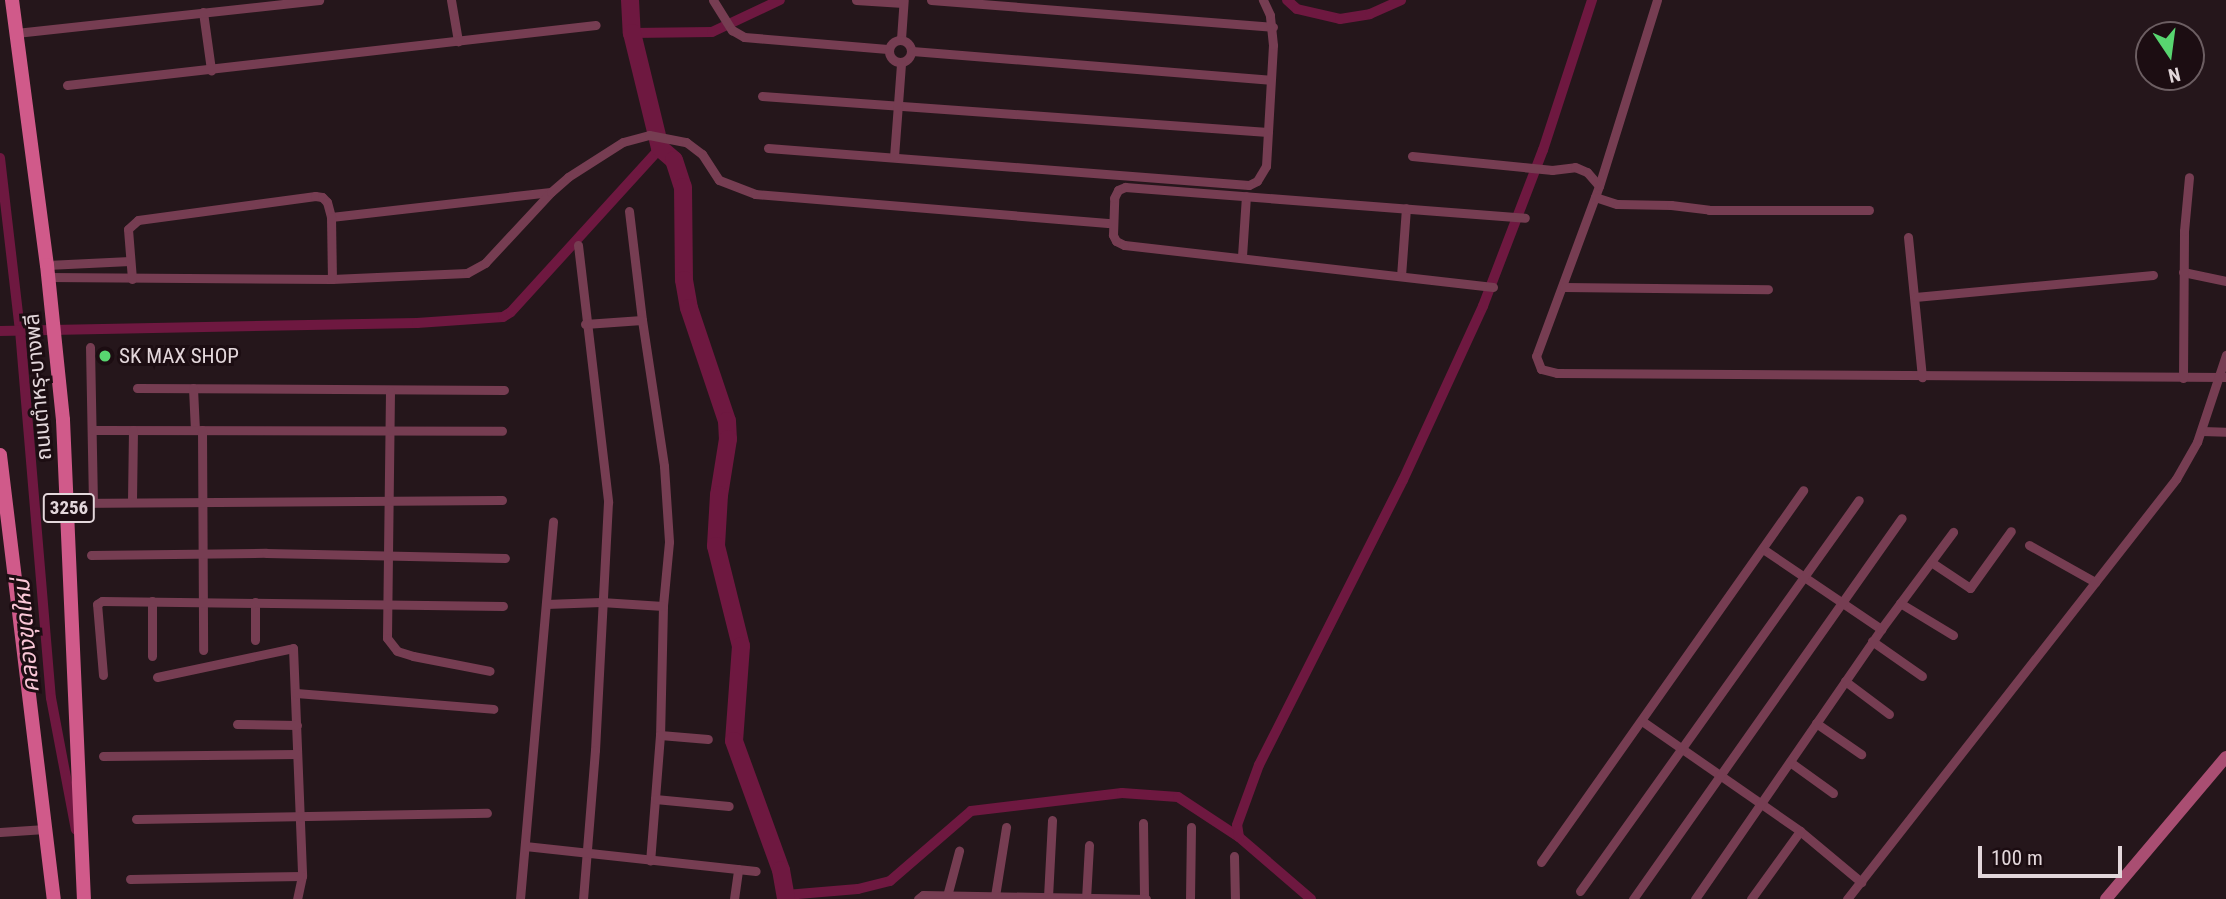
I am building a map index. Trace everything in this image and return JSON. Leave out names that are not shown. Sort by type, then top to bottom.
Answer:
[{"type":"main road","name":"ถนนตำหรุ-บางพลี","points":[[12,0],[56,350],[68,503],[84,899]]},
{"type":"main road","name":"ถนนตำหรุ-บางพลี","points":[[0,455],[54,899]]},
{"type":"street","points":[[16,33],[319,0]]},
{"type":"street","points":[[451,0],[458,41]]},
{"type":"street","points":[[713,0],[729,27],[757,40],[888,49]]},
{"type":"street","points":[[856,0],[903,1],[901,39]]},
{"type":"street","points":[[931,0],[1273,27]]},
{"type":"street","points":[[768,148],[1249,185],[1257,181],[1266,166],[1273,27],[1263,0]]},
{"type":"street","points":[[1657,0],[1599,187],[1536,356],[1537,365],[1546,371],[1922,377],[2223,377]]},
{"type":"street","points":[[203,12],[211,70]]},
{"type":"street","points":[[67,85],[596,25]]},
{"type":"street","points":[[888,49],[891,44],[901,39]]},
{"type":"street","points":[[888,49],[894,61],[901,63],[911,57],[910,45],[901,39]]},
{"type":"street","points":[[912,51],[1270,80]]},
{"type":"street","points":[[894,156],[901,63]]},
{"type":"street","points":[[762,96],[1268,132]]},
{"type":"street","points":[[47,271],[132,279],[455,276],[476,270],[551,192],[592,160],[623,142],[649,135],[662,135],[686,142],[702,154],[719,180],[755,194],[1111,223]]},
{"type":"street","points":[[1412,156],[1552,170],[1575,167],[1587,172],[1599,187]]},
{"type":"street","points":[[2183,378],[2183,272],[2189,177]]},
{"type":"street","points":[[1493,287],[1124,244],[1115,241],[1111,223],[1114,198],[1118,190],[1125,187],[1525,218]]},
{"type":"street","points":[[331,217],[551,192]]},
{"type":"street","points":[[132,279],[128,229],[138,220],[315,196],[322,197],[327,202],[331,217],[332,279]]},
{"type":"street","points":[[1242,256],[1246,196]]},
{"type":"street","points":[[1595,197],[1617,204],[1684,205],[1709,210],[1868,210]]},
{"type":"street","points":[[1401,276],[1406,208]]},
{"type":"street","points":[[629,211],[667,495],[669,542],[663,606],[660,735],[650,861]]},
{"type":"street","points":[[1908,237],[1922,377]]},
{"type":"street","points":[[578,245],[608,502],[595,750],[583,899]]},
{"type":"street","points":[[47,271],[130,261]]},
{"type":"street","points":[[2183,272],[2226,281]]},
{"type":"street","points":[[1915,297],[2152,275]]},
{"type":"street","points":[[1564,286],[1768,289]]},
{"type":"street","points":[[586,324],[642,320]]},
{"type":"street","points":[[90,347],[93,502]]},
{"type":"street","points":[[1847,899],[2176,479],[2202,431],[2223,377],[2226,355]]},
{"type":"street","points":[[137,388],[504,390]]},
{"type":"street","points":[[193,388],[202,501],[203,650]]},
{"type":"street","points":[[390,391],[387,638],[397,651],[490,671]]},
{"type":"street","points":[[93,430],[502,431]]},
{"type":"street","points":[[132,501],[133,430]]},
{"type":"street","points":[[2202,431],[2226,432]]},
{"type":"street","points":[[1541,862],[1803,490]]},
{"type":"street","points":[[68,503],[502,500]]},
{"type":"street","points":[[1580,891],[1858,500]]},
{"type":"street","points":[[1633,899],[1902,518]]},
{"type":"street","points":[[520,899],[553,521]]},
{"type":"street","points":[[1931,562],[1970,588],[2011,531]]},
{"type":"street","points":[[1695,899],[1881,629],[1952,532]]},
{"type":"street","points":[[2029,545],[2095,582]]},
{"type":"street","points":[[1763,549],[1881,629]]},
{"type":"street","points":[[91,555],[202,553],[506,558]]},
{"type":"street","points":[[103,675],[97,604],[102,601],[503,606]]},
{"type":"street","points":[[152,601],[152,656]]},
{"type":"street","points":[[255,602],[255,640]]},
{"type":"street","points":[[545,604],[601,602],[663,606]]},
{"type":"street","points":[[1900,603],[1953,635]]},
{"type":"street","points":[[1872,642],[1922,676]]},
{"type":"street","points":[[157,677],[291,648],[294,650],[302,876],[297,899]]},
{"type":"street","points":[[1845,681],[1889,714]]},
{"type":"street","points":[[296,693],[493,709]]},
{"type":"street","points":[[1642,721],[1800,831],[1861,882]]},
{"type":"street","points":[[1816,723],[1861,754]]},
{"type":"street","points":[[237,724],[297,724]]},
{"type":"street","points":[[660,735],[708,739]]},
{"type":"street","points":[[103,756],[297,754]]},
{"type":"street","points":[[2106,899],[2226,757]]},
{"type":"street","points":[[1790,762],[1833,793]]},
{"type":"street","points":[[655,799],[729,806]]},
{"type":"street","points":[[136,819],[487,813]]},
{"type":"street","points":[[1048,897],[1052,820]]},
{"type":"street","points":[[918,899],[923,895],[1145,899],[1143,823]]},
{"type":"street","points":[[995,896],[1006,827]]},
{"type":"street","points":[[1191,827],[1191,899]]},
{"type":"street","points":[[0,832],[45,829]]},
{"type":"street","points":[[1751,899],[1800,831]]},
{"type":"street","points":[[1086,898],[1089,845]]},
{"type":"street","points":[[525,846],[587,855],[756,871]]},
{"type":"street","points":[[947,896],[959,851]]},
{"type":"street","points":[[1234,856],[1235,899]]},
{"type":"street","points":[[734,899],[738,869]]},
{"type":"street","points":[[130,879],[302,876]]},
{"type":"waterway","points":[[630,0],[632,33],[660,148],[674,160],[683,187],[684,280],[689,308],[727,421],[728,439],[719,495],[716,546],[741,646],[734,741],[781,870],[786,899]]},
{"type":"waterway","points":[[632,33],[712,32],[780,0]]},
{"type":"waterway","points":[[1287,0],[1297,9],[1340,19],[1370,14],[1401,0]]},
{"type":"waterway","points":[[1311,899],[1239,837],[1237,825],[1259,765],[1403,480],[1483,306],[1543,150],[1592,0]]},
{"type":"waterway","points":[[0,331],[417,323],[503,317],[511,312],[660,148]]},
{"type":"waterway","name":"คลองขุดใหม่","points":[[0,158],[20,330],[51,698],[76,830]]},
{"type":"waterway","points":[[786,895],[858,889],[890,881],[971,811],[1122,793],[1178,797],[1239,837]]},
{"type":"place","name":"SK MAX SHOP","points":[[105,356]]}]
